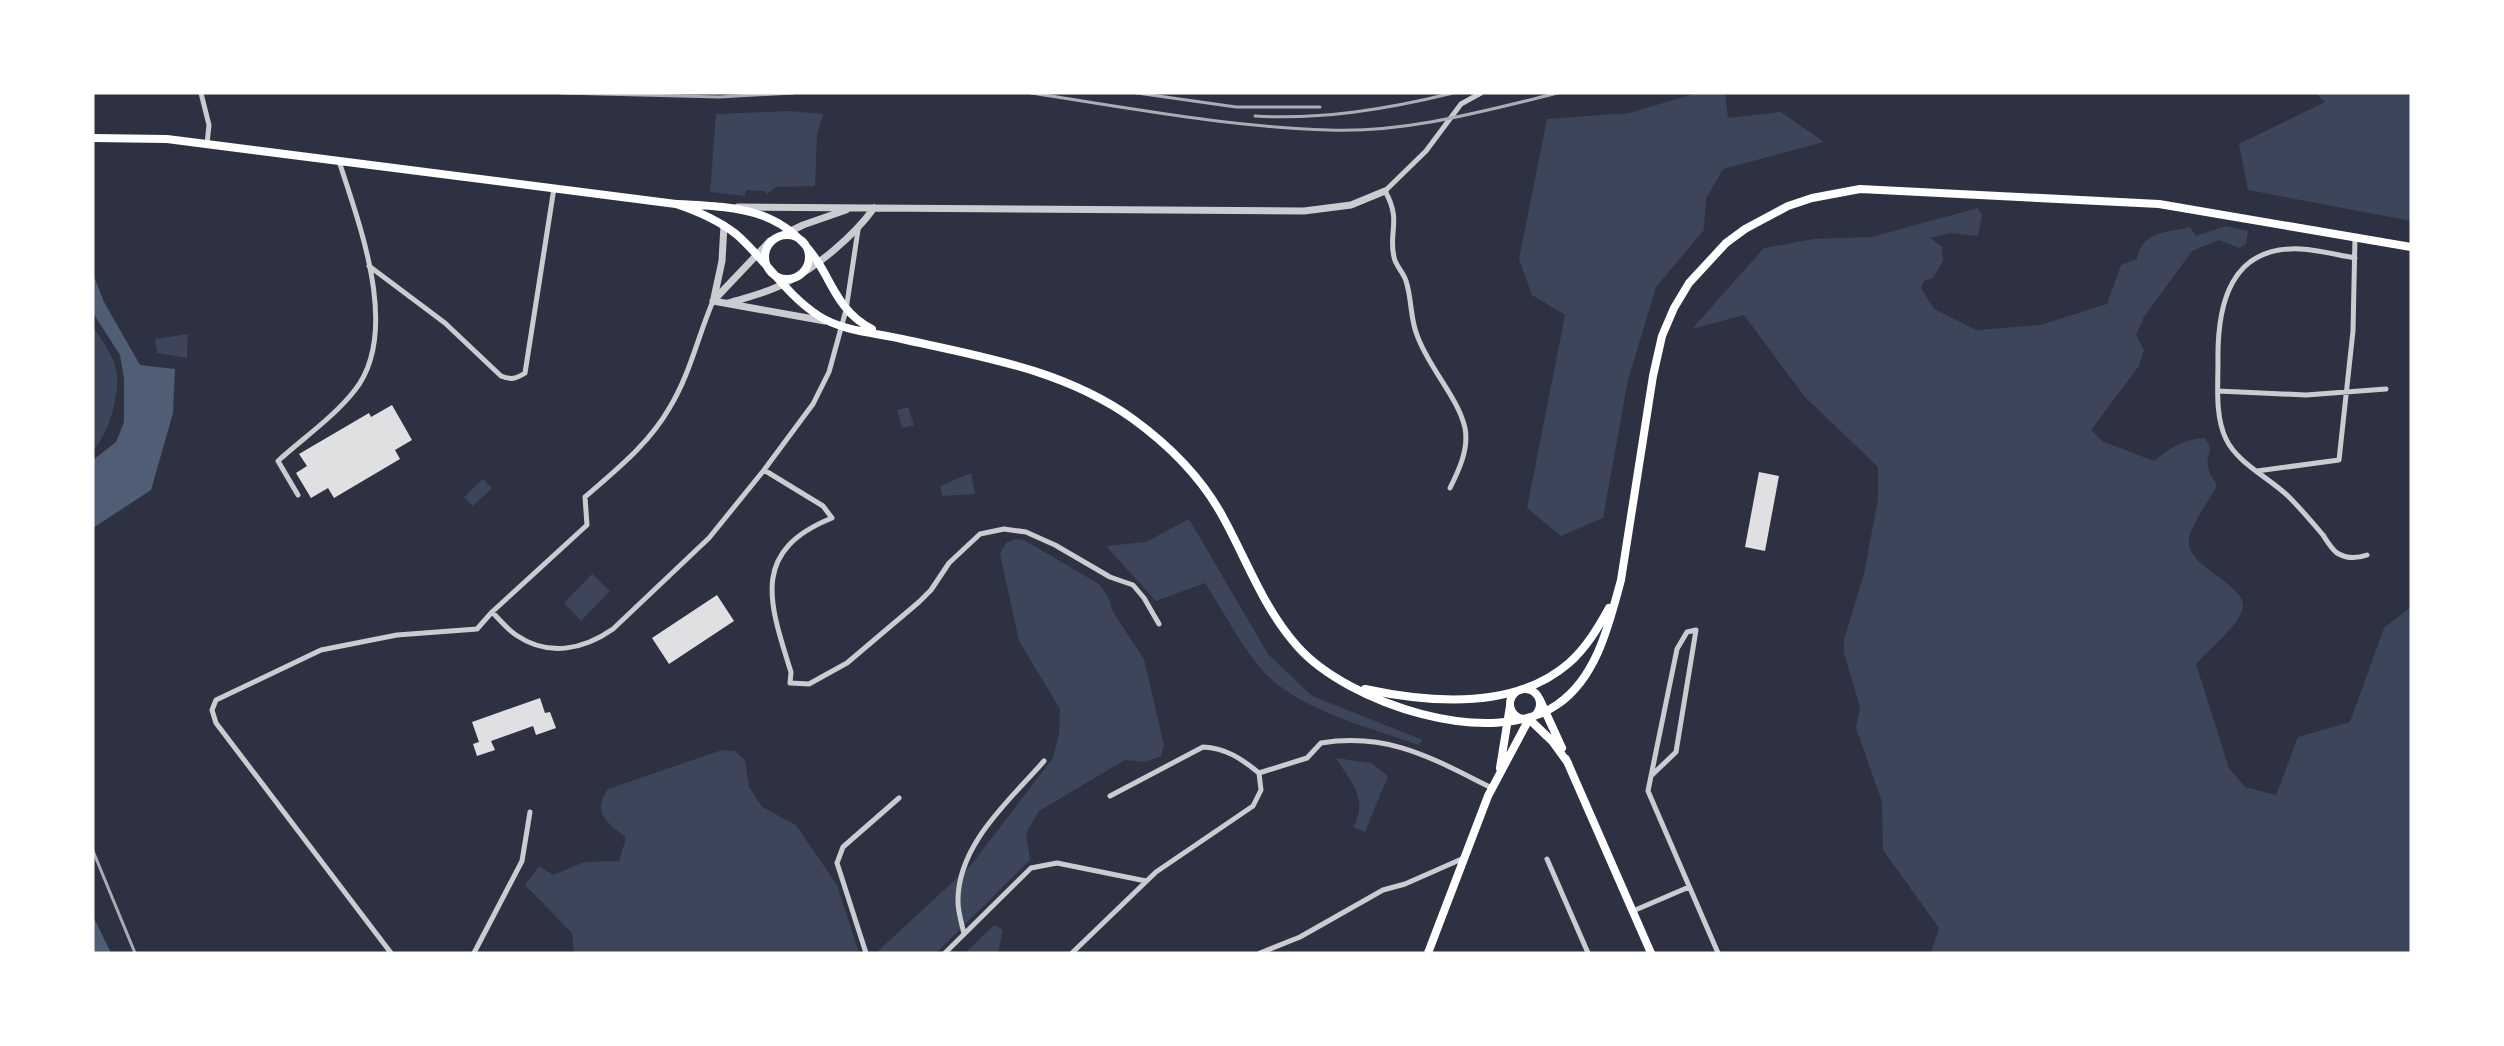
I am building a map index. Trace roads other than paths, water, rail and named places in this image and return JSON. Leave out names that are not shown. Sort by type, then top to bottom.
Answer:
[{"type":"main road","points":[[98,138],[167,139],[554,186],[676,204],[721,206],[765,217],[791,230],[805,244],[818,261],[846,310],[860,322],[892,337]]},
{"type":"main road","points":[[676,204],[724,225],[783,285],[810,309],[830,322],[1044,374],[1093,394],[1136,421],[1178,456],[1207,493],[1277,618],[1299,648],[1321,668],[1374,696],[1432,716],[1466,722],[1506,724],[1529,719],[1546,712],[1572,692],[1590,669],[1610,620],[1621,580],[1653,376],[1662,336],[1674,308],[1689,283],[1726,243],[1745,229],[1788,206],[1836,193],[1896,189],[2159,204],[2411,247]]},
{"type":"main road","points":[[794,236],[805,244],[808,264],[800,275],[787,279],[780,278],[769,269],[765,256],[775,238],[794,236]]},
{"type":"main road","points":[[1498,775],[1506,724],[1514,693],[1553,675],[1583,648],[1598,628],[1621,580]]},
{"type":"main road","points":[[1342,681],[1385,693],[1429,699],[1482,697],[1532,690],[1546,712],[1651,953]]},
{"type":"main road","points":[[1428,953],[1492,788],[1529,719],[1537,715],[1540,700]]},
{"type":"main road","points":[[1510,706],[1517,717],[1529,719],[1552,741],[1568,763]]},
{"type":"street","points":[[201,93],[208,125],[207,144]]},
{"type":"street","points":[[721,206],[1304,211],[1351,205],[1385,191],[1426,151],[1461,104],[1481,93]]},
{"type":"street","points":[[298,495],[278,461],[356,389],[366,369],[377,324],[376,296],[339,161]]},
{"type":"street","points":[[369,266],[445,323],[501,376],[510,379],[518,378],[525,373],[554,186]]},
{"type":"street","points":[[1385,191],[1393,208],[1395,220],[1394,258],[1407,284],[1417,335],[1430,364],[1458,407],[1465,429],[1463,464],[1450,488]]},
{"type":"street","points":[[713,301],[775,238],[851,208]]},
{"type":"street","points":[[728,303],[783,285],[800,275],[858,230],[874,208]]},
{"type":"street","points":[[391,953],[216,723],[212,710],[216,700],[236,688],[321,650],[397,635],[477,629],[492,612],[587,525],[585,497],[630,459],[660,422],[689,369],[713,301],[722,261],[724,225]]},
{"type":"street","points":[[492,612],[516,635],[555,649],[568,650],[598,640],[692,556],[764,470],[822,389],[846,310],[858,230]]},
{"type":"street","points":[[2257,471],[2339,460],[2348,391],[2355,237]]},
{"type":"street","points":[[2355,258],[2301,249],[2260,254],[2250,260],[2229,286],[2222,305],[2218,340],[2218,392],[2219,414],[2227,442],[2257,471],[2288,496],[2334,551],[2345,557],[2356,559],[2367,555]]},
{"type":"street","points":[[713,301],[830,322]]},
{"type":"street","points":[[2218,392],[2306,394],[2386,389]]},
{"type":"street","points":[[764,470],[823,506],[832,518],[798,536],[778,557],[773,567],[771,577],[775,605],[791,672],[790,683],[808,684],[859,654],[919,602],[931,590],[949,563],[980,534],[1004,529],[1026,532],[1055,544],[1110,578],[1133,585],[1144,598],[1159,624]]},
{"type":"street","points":[[1651,776],[1676,752],[1696,630],[1687,632],[1677,649],[1651,776],[1648,792],[1718,953]]},
{"type":"street","points":[[1259,773],[1307,758],[1322,743],[1362,740],[1394,744],[1419,751],[1492,788]]},
{"type":"street","points":[[1072,953],[1156,872],[1253,806],[1261,790],[1259,773],[1243,759],[1217,747],[1203,747],[1110,796]]},
{"type":"street","points":[[964,934],[958,901],[965,862],[987,826],[1044,761]]},
{"type":"street","points":[[866,953],[837,863],[843,847],[899,798]]},
{"type":"street","points":[[474,953],[522,861],[530,812]]},
{"type":"street","points":[[1260,953],[1300,937],[1383,890],[1405,884],[1465,857]]},
{"type":"street","points":[[1547,859],[1588,953]]},
{"type":"street","points":[[945,953],[1031,868],[1057,863],[1146,882]]},
{"type":"street","points":[[1633,911],[1689,887]]},
{"type":"railway","points":[[561,93],[719,97],[793,93]]},
{"type":"railway","points":[[1031,93],[1217,121],[1329,130],[1358,130],[1416,124],[1558,93]]},
{"type":"railway","points":[[1137,93],[1236,107],[1320,107]]},
{"type":"railway","points":[[1255,116],[1330,115],[1404,104],[1453,93]]},
{"type":"railway","points":[[93,851],[135,953]]}]
